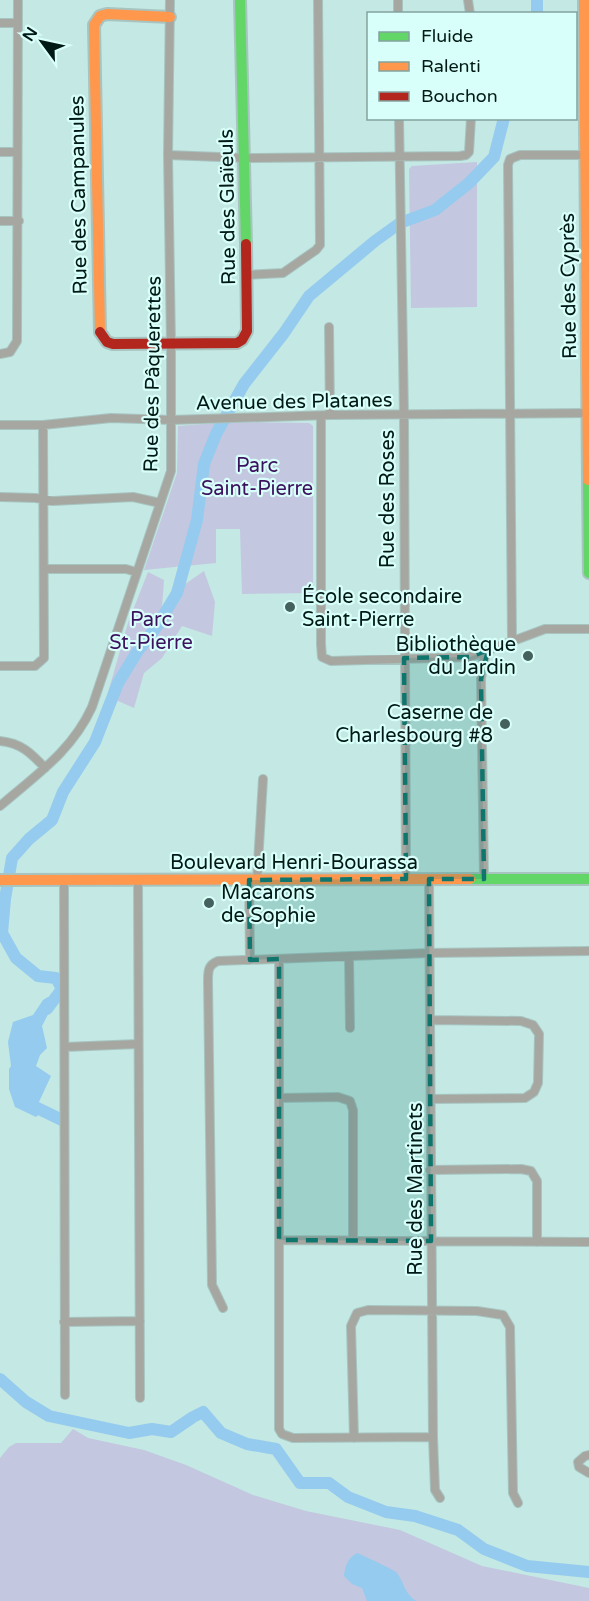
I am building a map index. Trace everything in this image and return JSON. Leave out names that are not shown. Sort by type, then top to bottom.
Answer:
[{"type":"street","points":[[0,354],[10,352],[17,341],[18,0]]},
{"type":"street","name":"Rue des Pâquerettes","points":[[0,806],[45,768],[69,744],[85,722],[171,471],[168,155],[170,0]]},
{"type":"street","name":"Rue des Glaïeuls","points":[[171,345],[231,343],[242,340],[247,331],[240,0]]},
{"type":"street","points":[[247,275],[283,273],[320,245],[318,0]]},
{"type":"street","name":"Rue des Cyprès","points":[[584,0],[589,573]]},
{"type":"street","name":"Rue des Campanules","points":[[170,17],[107,14],[96,19],[92,32],[100,332],[106,342],[113,344],[171,345]]},
{"type":"street","points":[[0,23],[18,23]]},
{"type":"street","name":"Rue des Roses","points":[[399,120],[404,415],[406,879]]},
{"type":"street","points":[[168,155],[245,158],[466,155],[471,146],[471,120]]},
{"type":"street","points":[[0,152],[17,152]]},
{"type":"street","points":[[512,640],[508,165],[514,156],[585,155]]},
{"type":"street","points":[[0,221],[19,221]]},
{"type":"street","points":[[329,327],[330,415]]},
{"type":"street","name":"Avenue des Platanes","points":[[0,425],[43,425],[111,418],[171,420],[330,415],[588,413]]},
{"type":"street","points":[[321,416],[322,657],[331,661],[470,657],[545,629],[589,628]]},
{"type":"street","points":[[0,666],[35,666],[44,658],[43,425]]},
{"type":"street","points":[[0,497],[44,500],[133,497],[160,503]]},
{"type":"street","points":[[44,568],[126,569],[136,572]]},
{"type":"street","points":[[484,879],[481,679],[483,662],[488,650]]},
{"type":"street","points":[[0,741],[21,746],[45,768]]},
{"type":"street","points":[[250,960],[253,880],[263,779]]},
{"type":"street","name":"Rue des Martinets","points":[[429,879],[433,1437],[435,1490],[440,1498]]},
{"type":"street","name":"Boulevard Henri-Bourassa","points":[[0,880],[589,879]]},
{"type":"street","points":[[64,880],[65,1395]]},
{"type":"street","points":[[138,880],[140,1398]]},
{"type":"street","points":[[223,1308],[212,1285],[209,967],[218,961],[430,953],[589,951]]},
{"type":"street","points":[[349,956],[350,1028]]},
{"type":"street","points":[[279,959],[277,1422],[282,1434],[293,1438],[433,1437]]},
{"type":"street","points":[[431,1020],[521,1021],[533,1025],[539,1034],[538,1083],[530,1096],[525,1098],[431,1099]]},
{"type":"street","points":[[65,1047],[138,1044]]},
{"type":"street","points":[[279,1098],[338,1098],[350,1101],[352,1105],[353,1240]]},
{"type":"street","points":[[430,1170],[521,1169],[531,1171],[537,1181],[537,1242]]},
{"type":"street","points":[[279,1240],[589,1242]]},
{"type":"street","points":[[354,1438],[351,1326],[357,1313],[363,1311],[477,1311],[502,1315],[510,1327],[513,1492],[518,1503]]},
{"type":"street","points":[[64,1322],[140,1321]]},
{"type":"street","points":[[589,1455],[578,1462],[579,1467],[589,1473]]},
{"type":"highlighted area","points":[[488,650],[481,679],[484,879],[429,879],[431,1241],[279,1240],[279,959],[250,960],[249,880],[406,879],[404,658],[470,657]]},
{"type":"green space","points":[[477,162],[477,307],[411,308],[409,169],[412,166]]},
{"type":"green space","name":"Parc Saint-Pierre","points":[[229,422],[309,423],[313,426],[313,593],[242,594],[240,529],[216,529],[216,563],[144,570],[177,473],[178,426]]},
{"type":"green space","name":"Parc St-Pierre","points":[[204,571],[215,602],[212,636],[182,626],[162,658],[144,673],[134,708],[107,696],[128,623],[148,572],[164,580],[162,607],[175,591]]},
{"type":"green space","points":[[73,1429],[88,1438],[144,1450],[186,1465],[253,1495],[306,1511],[400,1530],[482,1566],[589,1588],[589,1601],[0,1601],[0,1458],[9,1447],[16,1443],[61,1443]]},
{"type":"water","points":[[48,997],[56,999],[42,1026],[47,1048],[40,1055],[36,1066],[51,1076],[38,1104],[39,1114],[36,1117],[15,1107],[9,1089],[11,1066],[8,1042],[13,1022],[33,1015],[43,1000]]},
{"type":"water","points":[[357,1553],[397,1573],[407,1592],[416,1601],[367,1601],[362,1588],[352,1584],[344,1576],[351,1557]]},
{"type":"waterway","points":[[537,0],[537,12]]},
{"type":"waterway","points":[[47,1009],[62,989],[56,978],[38,976],[16,958],[2,933],[12,858],[29,839],[52,820],[63,792],[95,742],[118,683],[177,593],[197,520],[204,464],[216,434],[244,384],[284,333],[309,296],[400,223],[435,210],[469,183],[494,157],[503,120]]},
{"type":"waterway","points":[[30,1097],[33,1106],[62,1120]]},
{"type":"waterway","points":[[0,1379],[26,1402],[49,1416],[129,1433],[152,1429],[171,1432],[203,1412],[221,1433],[247,1444],[276,1449],[300,1483],[329,1483],[348,1497],[386,1512],[415,1516],[458,1530],[484,1549],[527,1566],[589,1572]]},
{"type":"traffic: fast","points":[[240,0],[246,244]]},
{"type":"traffic: fast","points":[[588,480],[589,573]]},
{"type":"traffic: fast","points":[[470,879],[589,879]]},
{"type":"traffic: slow","points":[[584,0],[588,480]]},
{"type":"traffic: slow","points":[[100,332],[94,25],[100,16],[107,14],[170,17]]},
{"type":"traffic: slow","points":[[0,880],[470,879]]},
{"type":"traffic: jam","points":[[100,332],[107,342],[113,344],[237,343],[242,340],[247,331],[246,244]]},
{"type":"place","name":"École secondaire Saint-Pierre","points":[[290,607]]},
{"type":"place","name":"Bibliothèque du Jardin","points":[[528,656]]},
{"type":"place","name":"Caserne de Charlesbourg #8","points":[[505,724]]},
{"type":"place","name":"Macarons de Sophie","points":[[209,903]]}]
